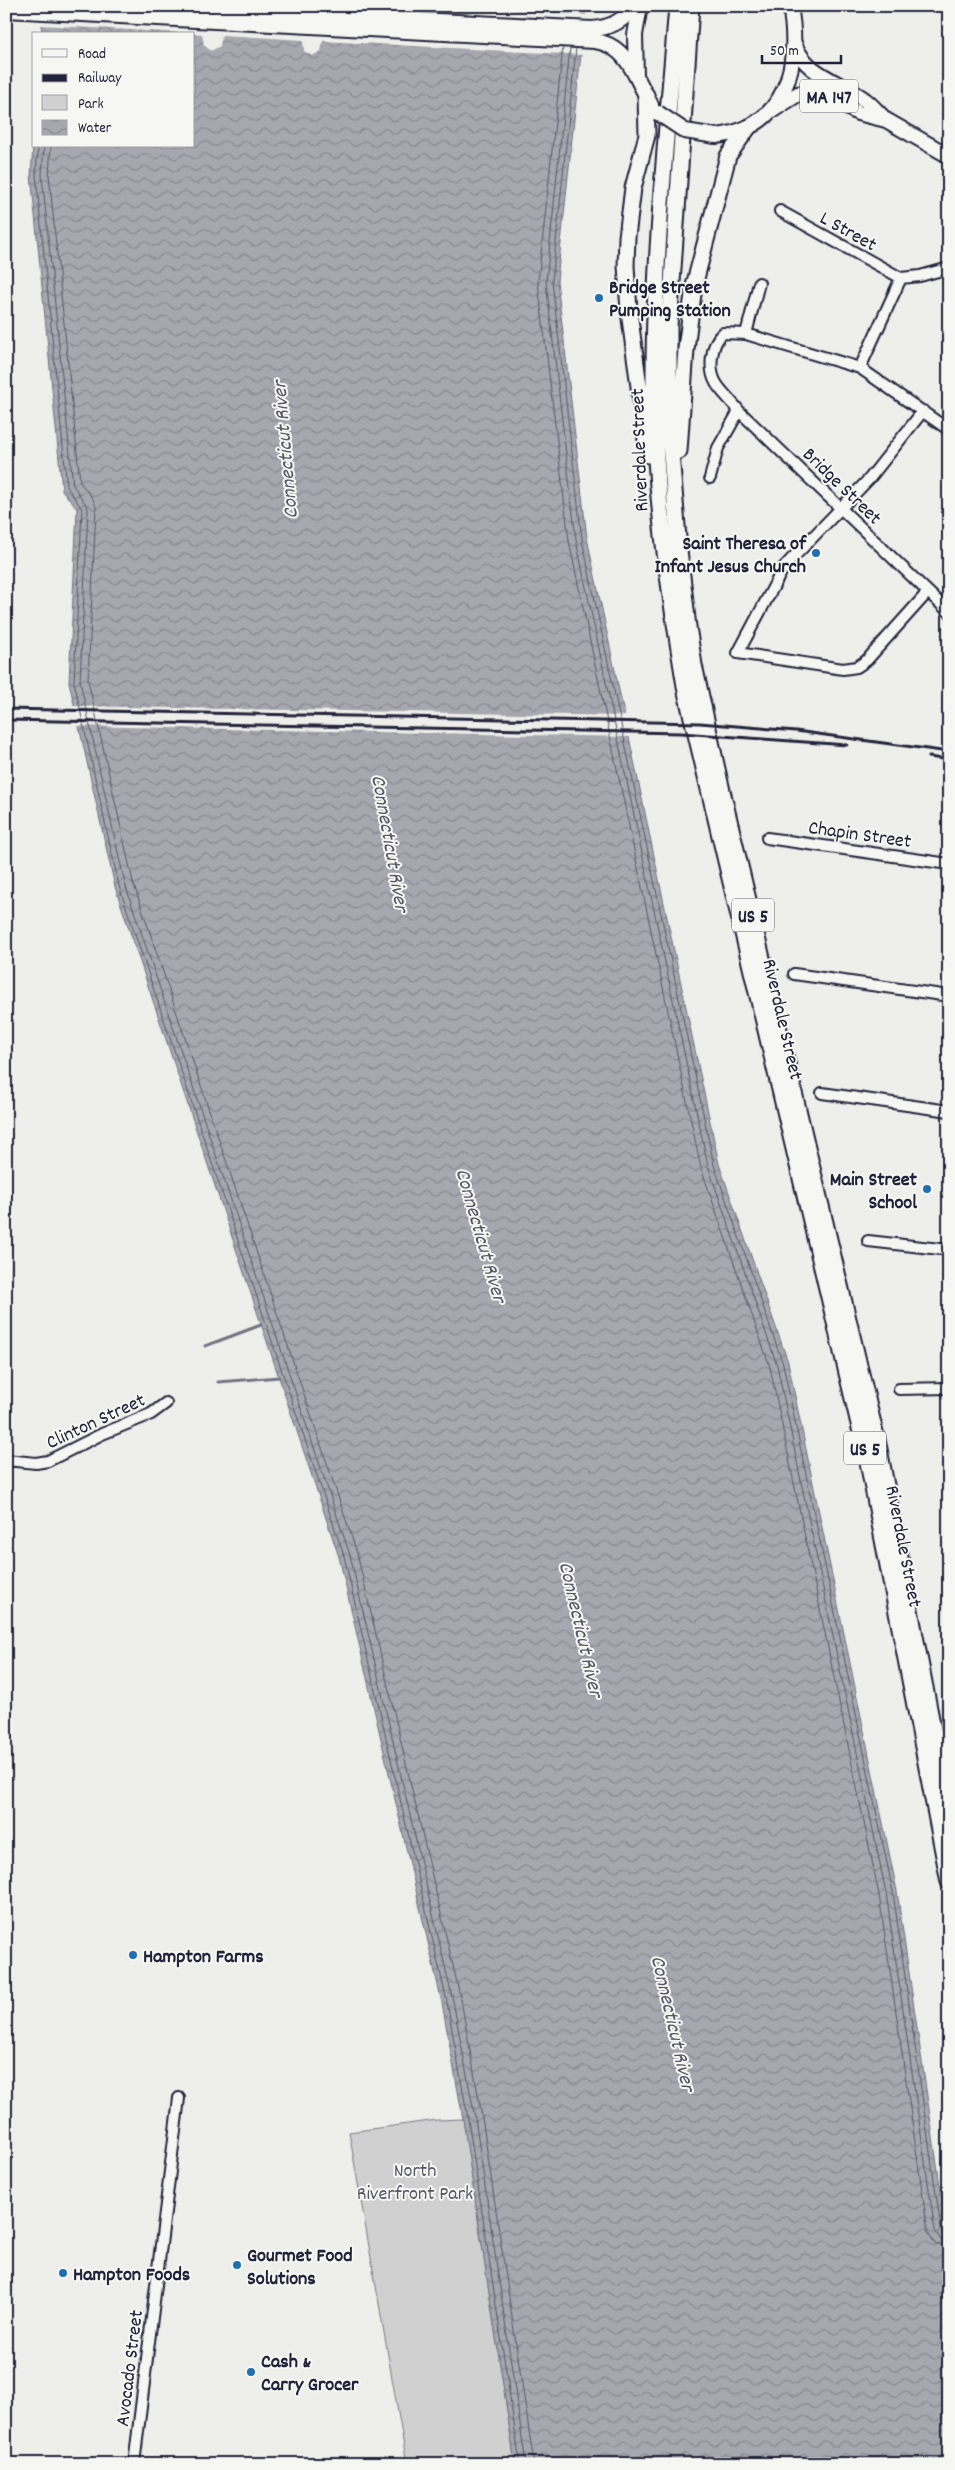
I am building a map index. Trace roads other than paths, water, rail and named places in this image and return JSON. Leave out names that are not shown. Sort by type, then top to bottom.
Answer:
[{"type":"highway","name":"Riverdale Street","points":[[677,6],[654,329],[656,458],[660,518],[668,584],[686,692],[868,1462],[949,1882]]},
{"type":"highway","name":"Riverdale Street","points":[[691,6],[669,327],[669,429],[676,522],[688,627],[700,692],[879,1449],[949,1812]]},
{"type":"highway","points":[[646,95],[647,135],[630,208],[627,282],[646,444],[660,518]]},
{"type":"highway","points":[[676,522],[682,384],[694,286],[728,156],[748,128]]},
{"type":"main road","points":[[149,6],[603,35],[621,53],[658,113],[685,131],[716,136],[748,128],[773,110],[790,73],[793,37],[790,6]]},
{"type":"main road","points":[[6,10],[603,35],[623,19],[634,6]]},
{"type":"main road","points":[[636,76],[635,35],[640,6]]},
{"type":"main road","name":"MA 147","points":[[793,37],[799,54],[811,68],[866,100],[886,120],[949,156]]},
{"type":"main road","name":"MA 147","points":[[773,110],[793,96],[813,90],[825,93],[858,113],[886,120]]},
{"type":"street","name":"L Street","points":[[780,211],[901,278]]},
{"type":"street","points":[[860,368],[901,278],[920,276],[949,268]]},
{"type":"street","points":[[759,283],[746,334],[860,368],[949,430]]},
{"type":"street","name":"Bridge Street","points":[[746,334],[726,332],[717,340],[712,358],[715,381],[739,411],[949,612]]},
{"type":"street","points":[[710,478],[718,448],[739,411]]},
{"type":"street","points":[[922,411],[878,469],[778,576],[738,653],[843,669],[857,667],[868,660],[928,592]]},
{"type":"street","name":"Chapin Street","points":[[767,838],[949,864]]},
{"type":"street","points":[[794,974],[949,996]]},
{"type":"street","points":[[822,1093],[949,1111]]},
{"type":"street","points":[[868,1241],[949,1250]]},
{"type":"street","points":[[899,1389],[949,1388]]},
{"type":"street","name":"Clinton Street","points":[[6,1460],[36,1463],[48,1461],[96,1436],[151,1414],[166,1404]]},
{"type":"street","name":"Avocado Street","points":[[134,2464],[179,2098]]},
{"type":"water","name":"Connecticut River","points":[[43,6],[586,6],[557,281],[587,538],[719,1164],[788,1362],[897,1891],[949,2246],[949,2464],[515,2464],[463,2119],[442,2003],[339,1557],[115,887],[69,682],[77,509],[62,490],[31,175],[33,148],[195,148],[195,32],[41,32]]},
{"type":"waterway","points":[[205,1346],[261,1325]]},
{"type":"waterway","points":[[218,1382],[279,1377]]},
{"type":"railway","points":[[6,709],[700,723],[796,731],[949,752]]},
{"type":"railway","points":[[6,720],[681,733],[847,745]]},
{"type":"railway","points":[[929,757],[949,760]]},
{"type":"railway","points":[[6,1173],[10,1315],[6,1415]]},
{"type":"place","name":"Bridge Street Pumping Station","points":[[599,298]]},
{"type":"place","name":"Saint Theresa of Infant Jesus Church","points":[[816,553]]},
{"type":"place","name":"Main Street School","points":[[927,1189]]},
{"type":"place","name":"Hampton Farms","points":[[133,1955]]},
{"type":"place","name":"Gourmet Food Solutions","points":[[237,2265]]},
{"type":"place","name":"Hampton Foods","points":[[63,2273]]},
{"type":"place","name":"Cash & Carry Grocer","points":[[251,2372]]},
{"type":"park label","name":"North Riverfront Park","points":[[415,2180]]}]
